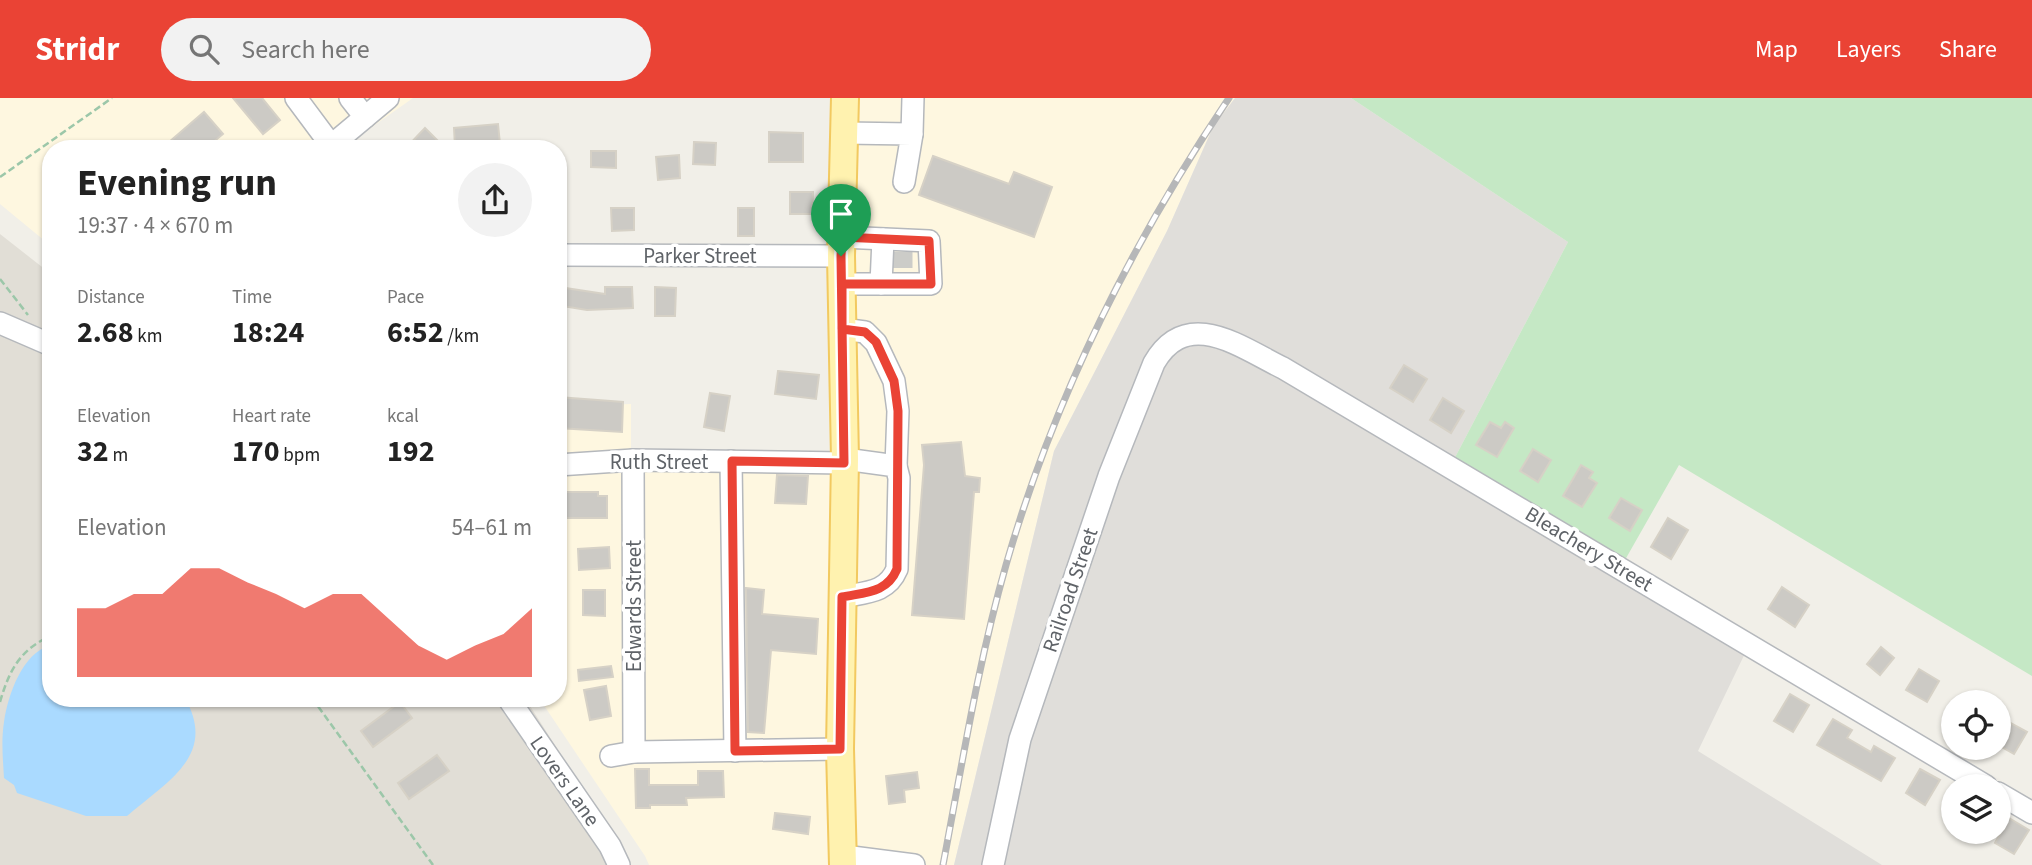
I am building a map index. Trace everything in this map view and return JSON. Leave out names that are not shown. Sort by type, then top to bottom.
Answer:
[{"type":"main road","points":[[844,861],[840,749],[844,461],[841,247],[845,98]]},
{"type":"street","points":[[296,98],[324,140]]},
{"type":"street","points":[[350,98],[365,117]]},
{"type":"street","points":[[337,140],[388,98]]},
{"type":"street","points":[[904,182],[912,134],[913,98]]},
{"type":"street","points":[[844,133],[912,134]]},
{"type":"street","name":"Parker Street","points":[[567,255],[841,247],[896,261],[842,284]]},
{"type":"street","points":[[0,323],[42,340]]},
{"type":"street","points":[[842,329],[865,332],[876,342],[894,381],[898,411],[896,466],[899,478],[897,569],[892,581],[882,588],[842,597]]},
{"type":"street","name":"Bleachery Street","points":[[1185,335],[1197,332],[1215,335],[1283,368],[1966,774]]},
{"type":"street","name":"Railroad Street","points":[[993,865],[1020,739],[1109,476],[1154,363],[1163,347],[1173,339],[1185,335]]},
{"type":"street","name":"Ruth Street","points":[[567,464],[633,460],[844,461],[896,466]]},
{"type":"street","name":"Edwards Street","points":[[633,460],[634,752]]},
{"type":"street","points":[[732,461],[735,751]]},
{"type":"street","name":"Lovers Lane","points":[[514,707],[610,846],[619,865]]},
{"type":"street","points":[[611,755],[634,752],[840,749]]},
{"type":"street","points":[[2011,801],[2032,813]]},
{"type":"street","points":[[844,861],[914,865]]},
{"type":"path","points":[[52,140],[112,98]]},
{"type":"path","points":[[0,177],[42,147]]},
{"type":"path","points":[[0,279],[42,335]]},
{"type":"path","points":[[0,702],[13,666],[33,644],[42,640]]},
{"type":"path","points":[[319,707],[433,865]]},
{"type":"shaded area","points":[[0,98],[413,98],[354,140],[42,140],[42,239],[0,204]]},
{"type":"shaded area","points":[[845,98],[1235,98],[1213,127],[1167,231],[1054,451],[954,865],[649,865],[545,707],[567,707],[567,407],[631,404],[631,459],[846,462]]},
{"type":"shaded area","points":[[1235,98],[1351,98],[1568,242],[1450,467],[1750,643],[1698,751],[1882,865],[954,865],[1054,451],[1167,231],[1213,127]]},
{"type":"shaded area","points":[[0,234],[42,267],[42,707],[531,707],[631,865],[0,865]]},
{"type":"green space","points":[[1351,98],[2032,98],[2032,676],[1679,465],[1621,567],[1450,467],[1568,242]]},
{"type":"water","points":[[41,649],[42,707],[189,707],[194,718],[195,736],[191,752],[171,779],[127,816],[86,816],[17,793],[14,785],[4,778],[2,750],[6,711],[18,676]]},
{"type":"building","points":[[233,98],[262,98],[280,120],[263,134]]},
{"type":"building","points":[[204,112],[223,134],[216,140],[171,140]]},
{"type":"building","points":[[498,124],[500,140],[455,140],[454,128]]},
{"type":"building","points":[[425,128],[437,140],[414,140]]},
{"type":"building","points":[[769,132],[803,133],[803,162],[769,162]]},
{"type":"building","points":[[694,142],[716,143],[715,165],[693,164]]},
{"type":"building","points":[[591,151],[616,151],[616,168],[591,167]]},
{"type":"building","points":[[679,155],[680,178],[658,180],[656,157]]},
{"type":"building","points":[[933,156],[1009,184],[1014,172],[1052,187],[1034,237],[919,195]]},
{"type":"building","points":[[790,192],[813,192],[812,214],[790,214]]},
{"type":"building","points":[[611,208],[634,208],[634,230],[612,231]]},
{"type":"building","points":[[738,208],[754,208],[754,236],[738,236]]},
{"type":"building","points":[[605,287],[632,287],[633,308],[587,310],[567,307],[567,288],[605,294]]},
{"type":"building","points":[[655,287],[676,288],[675,316],[655,316]]},
{"type":"building","points":[[1404,365],[1427,379],[1413,402],[1390,388]]},
{"type":"building","points":[[778,371],[819,375],[816,399],[775,394]]},
{"type":"building","points":[[710,393],[730,396],[724,431],[704,427]]},
{"type":"building","points":[[567,398],[623,402],[622,432],[567,429]]},
{"type":"building","points":[[1443,398],[1464,411],[1451,433],[1430,420]]},
{"type":"building","points":[[1490,422],[1501,428],[1505,422],[1514,428],[1497,457],[1476,445]]},
{"type":"building","points":[[961,442],[965,476],[980,478],[979,492],[974,492],[964,619],[912,615],[924,465],[922,445]]},
{"type":"building","points":[[1533,449],[1551,460],[1538,482],[1520,471]]},
{"type":"building","points":[[1581,465],[1593,472],[1589,478],[1597,483],[1582,507],[1563,496]]},
{"type":"building","points":[[777,475],[808,476],[806,504],[775,503]]},
{"type":"building","points":[[567,492],[598,492],[598,496],[607,496],[607,518],[567,518]]},
{"type":"building","points":[[1621,498],[1642,510],[1630,531],[1609,518]]},
{"type":"building","points":[[1668,518],[1688,530],[1671,559],[1651,547]]},
{"type":"building","points":[[609,547],[610,568],[579,570],[578,549]]},
{"type":"building","points":[[1782,587],[1809,605],[1795,627],[1768,609]]},
{"type":"building","points":[[746,588],[764,590],[762,614],[818,619],[816,654],[771,650],[764,733],[748,732]]},
{"type":"building","points":[[583,590],[605,590],[605,616],[583,615]]},
{"type":"building","points":[[1881,647],[1894,658],[1880,675],[1867,664]]},
{"type":"building","points":[[611,666],[613,677],[579,681],[578,670]]},
{"type":"building","points":[[1919,669],[1939,681],[1927,702],[1906,690]]},
{"type":"building","points":[[606,686],[611,716],[590,720],[584,690]]},
{"type":"building","points":[[1790,694],[1809,705],[1793,732],[1774,721]]},
{"type":"building","points":[[393,707],[404,707],[412,718],[373,747],[361,731]]},
{"type":"building","points":[[1833,719],[1852,730],[1847,738],[1871,752],[1874,746],[1895,758],[1881,781],[1817,745]]},
{"type":"building","points":[[2011,723],[2027,732],[2014,754],[2011,752]]},
{"type":"building","points":[[437,755],[449,771],[409,799],[398,783]]},
{"type":"building","points":[[635,769],[649,769],[649,785],[698,785],[698,771],[723,771],[724,797],[686,798],[687,805],[650,805],[650,808],[636,808]]},
{"type":"building","points":[[1920,769],[1940,780],[1925,805],[1906,793]]},
{"type":"building","points":[[917,772],[919,788],[904,790],[905,802],[889,804],[886,776]]},
{"type":"building","points":[[775,813],[810,817],[808,834],[773,829]]},
{"type":"building","points":[[2011,819],[2029,830],[2014,854],[1997,844],[2011,844]]},
{"type":"tunnel","points":[[902,252],[902,268]]},
{"type":"railway","points":[[943,865],[971,714],[996,602],[1025,503],[1047,442],[1072,382],[1128,265],[1160,208],[1229,98]]},
{"type":"route","points":[[841,256],[842,237],[929,241],[931,284],[842,284],[842,329],[865,332],[876,342],[894,381],[898,411],[897,569],[892,581],[882,588],[842,597],[840,749],[735,751],[732,461],[844,463],[841,256]]}]
